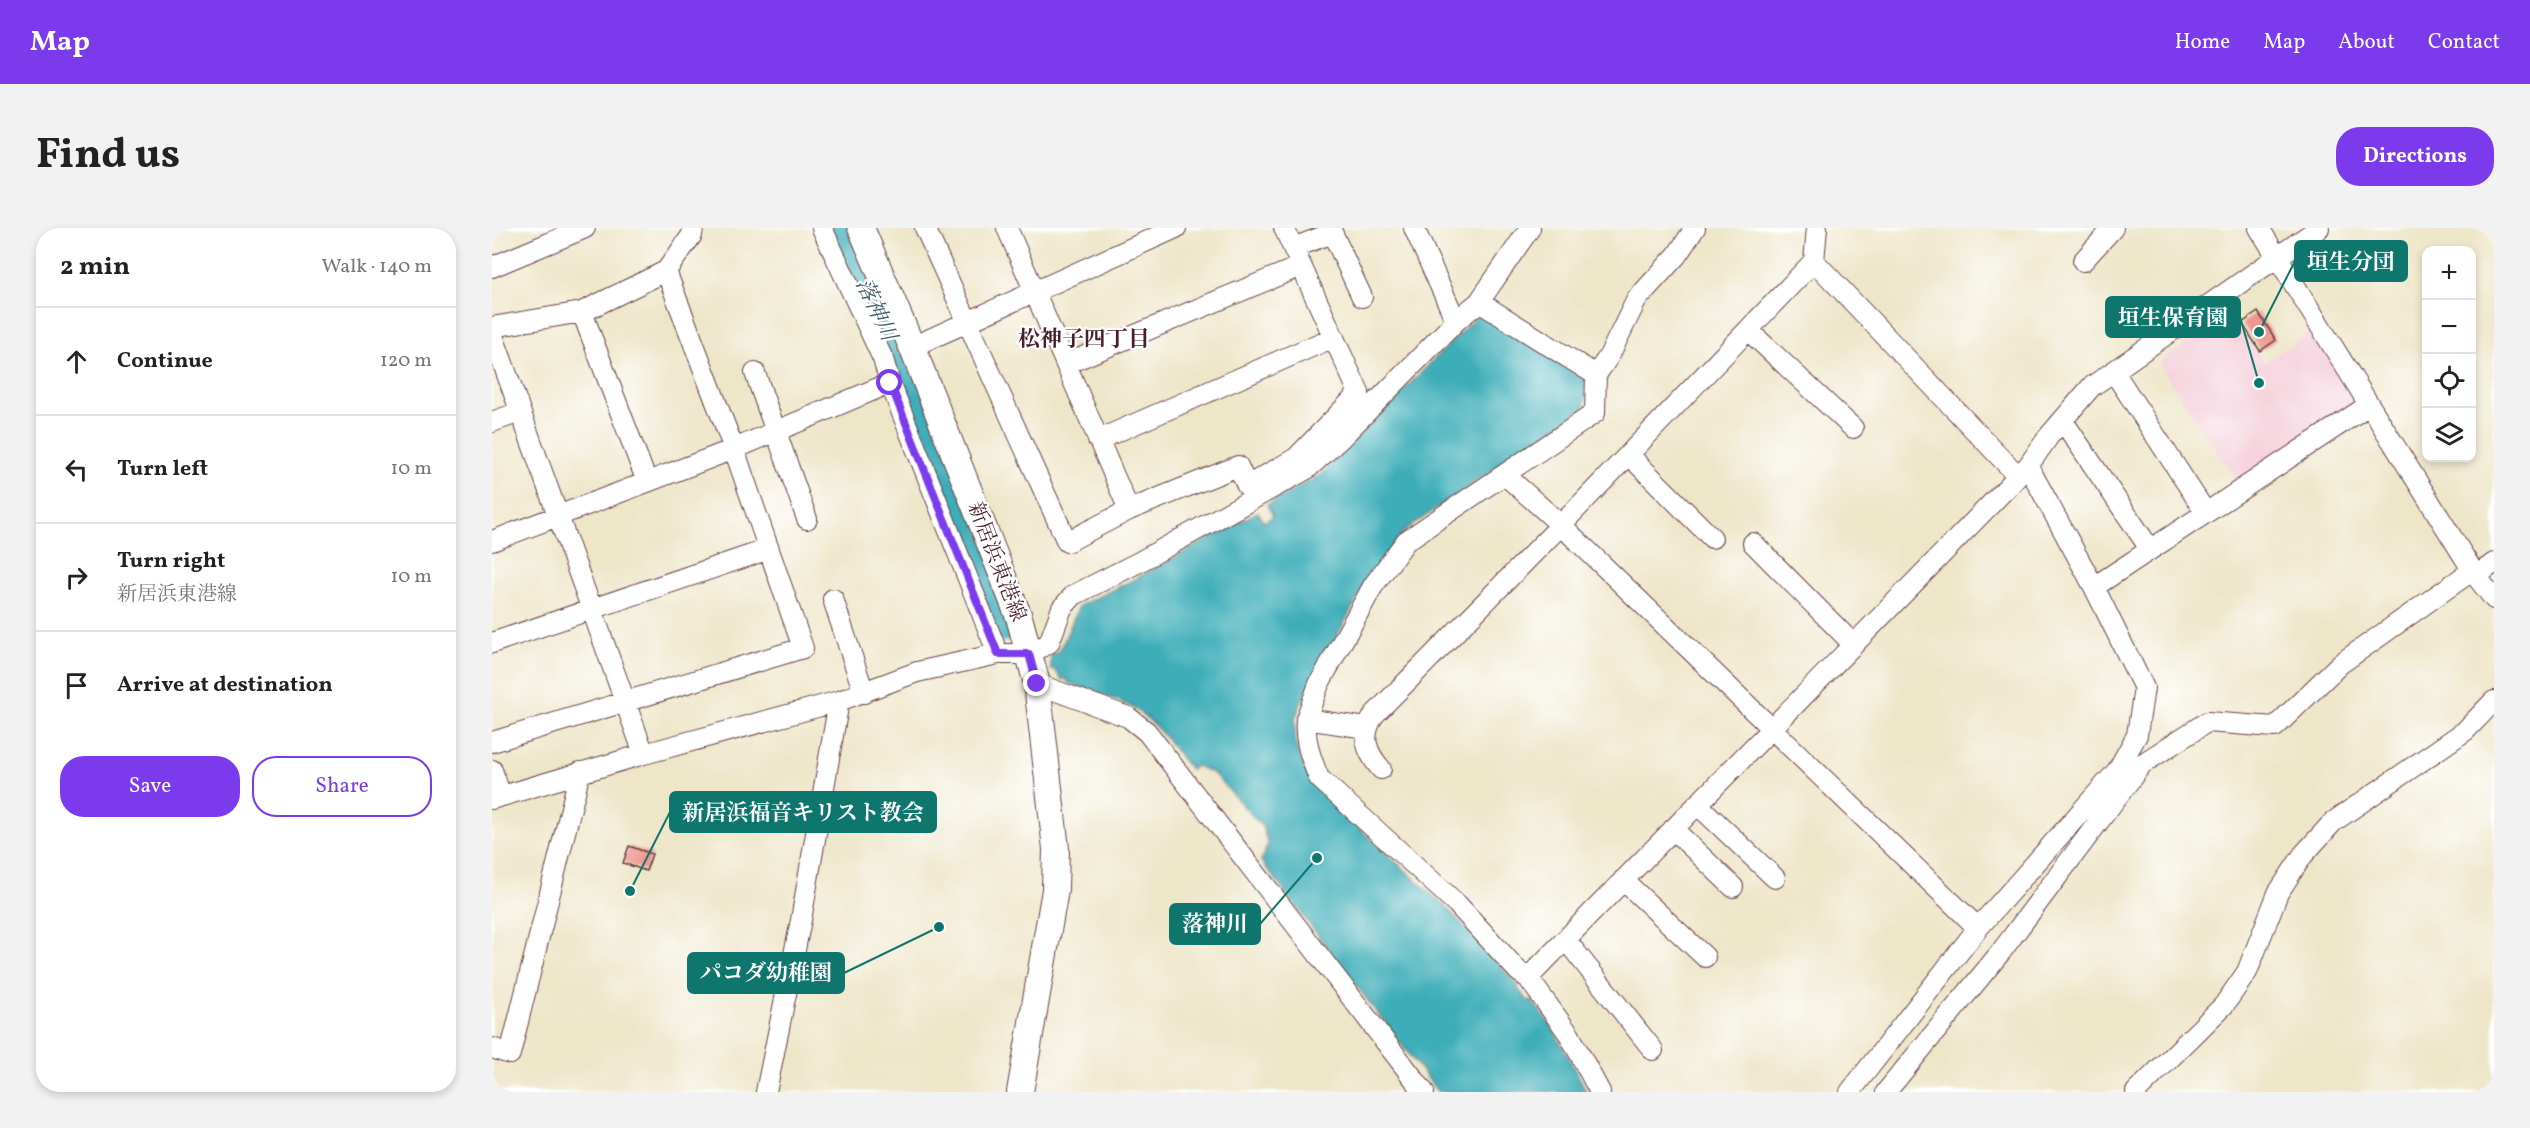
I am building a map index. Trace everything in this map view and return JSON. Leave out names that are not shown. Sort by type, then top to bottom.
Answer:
[{"type":"main road","name":"新居浜東港線","points":[[861,228],[912,347],[1019,617],[1037,684],[1056,849],[1055,890],[1020,1092]]},
{"type":"street","points":[[492,267],[585,228]]},
{"type":"street","points":[[492,327],[582,312],[666,271],[692,235],[693,228]]},
{"type":"street","points":[[822,228],[883,359],[890,383],[998,654]]},
{"type":"street","points":[[925,228],[1067,542],[1129,510],[1238,466],[1247,486],[1296,458],[1359,393],[1284,228]]},
{"type":"street","points":[[1007,228],[1129,510]]},
{"type":"street","points":[[912,347],[1176,228]]},
{"type":"street","points":[[1414,228],[1456,321]]},
{"type":"street","points":[[492,770],[497,797],[839,701],[917,672],[998,654],[1029,654],[1049,643],[1062,608],[1074,595],[1139,562],[1307,469],[1341,438],[1456,321],[1479,302],[1530,228]]},
{"type":"street","points":[[1600,1092],[1569,1034],[1527,978],[1457,904],[1319,778],[1305,731],[1306,719],[1319,684],[1373,586],[1406,540],[1595,413],[1596,375],[1609,356],[1637,299],[1677,255],[1695,228]]},
{"type":"street","points":[[1381,769],[1370,755],[1366,728],[1374,715],[1629,455],[1814,261],[1817,228]]},
{"type":"street","points":[[2083,261],[2113,228]]},
{"type":"street","points":[[2259,228],[2474,573],[2494,599]]},
{"type":"street","points":[[1527,978],[1770,727],[2023,471],[2091,387],[2319,228]]},
{"type":"street","points":[[1066,364],[1297,257],[1331,230],[1362,297]]},
{"type":"street","points":[[1814,261],[2023,471],[2094,587],[2144,688],[2137,735],[2117,771],[1978,928],[1850,1092]]},
{"type":"street","points":[[492,742],[803,648],[734,449],[666,271]]},
{"type":"street","points":[[1479,302],[1596,375]]},
{"type":"street","points":[[582,312],[647,482]]},
{"type":"street","points":[[1749,330],[1853,428]]},
{"type":"street","points":[[492,333],[644,754]]},
{"type":"street","points":[[1098,440],[1334,337]]},
{"type":"street","points":[[2114,372],[2206,513]]},
{"type":"street","points":[[755,373],[807,519]]},
{"type":"street","points":[[492,541],[734,449],[890,383]]},
{"type":"street","points":[[2094,587],[2369,405]]},
{"type":"street","points":[[492,422],[520,412]]},
{"type":"street","points":[[2063,421],[2150,549]]},
{"type":"street","points":[[1629,455],[1712,538]]},
{"type":"street","points":[[1505,474],[1561,525],[1978,928]]},
{"type":"street","points":[[1753,543],[1853,644]]},
{"type":"street","points":[[492,643],[769,549]]},
{"type":"street","points":[[1886,1092],[2000,953],[2142,764],[2208,722],[2275,727],[2340,664],[2474,573],[2494,563]]},
{"type":"street","points":[[833,599],[864,693]]},
{"type":"street","points":[[1037,684],[1128,717],[1147,732],[1424,1092]]},
{"type":"street","points":[[766,1092],[801,920],[839,701]]},
{"type":"street","points":[[2136,1092],[2224,1005],[2247,972],[2278,892],[2303,855],[2333,822],[2465,731],[2494,701]]},
{"type":"street","points":[[1306,719],[1366,728]]},
{"type":"street","points":[[501,1051],[580,772]]},
{"type":"street","points":[[1697,804],[1775,878]]},
{"type":"street","points":[[1673,829],[1733,887]]},
{"type":"street","points":[[1623,880],[1705,957]]},
{"type":"street","points":[[1566,940],[1653,1050]]},
{"type":"shaded area","points":[[2231,314],[2264,363],[2311,331],[2360,403],[2239,485],[2158,363]]},
{"type":"water","points":[[1480,313],[1587,380],[1584,408],[1404,531],[1365,585],[1305,694],[1295,719],[1295,740],[1298,754],[1314,787],[1450,911],[1518,985],[1518,989],[1528,1001],[1531,1000],[1551,1025],[1587,1092],[1438,1092],[1261,861],[1268,844],[1262,826],[1214,774],[1197,766],[1190,769],[1165,737],[1135,709],[1120,701],[1069,683],[1065,678],[1062,680],[1055,670],[1051,670],[1051,654],[1056,654],[1061,648],[1079,606],[1133,580],[1258,512],[1264,522],[1273,516],[1267,505],[1320,475]]},
{"type":"building","points":[[2258,312],[2276,340],[2260,351],[2242,323]]},
{"type":"building","points":[[629,846],[652,854],[646,871],[623,863]]},
{"type":"waterway","name":"落神川","points":[[837,228],[904,373],[1003,628]]},
{"type":"place","name":"垣生分団","points":[[2259,332]]},
{"type":"place","name":"垣生保育園","points":[[2259,383]]},
{"type":"place","name":"落神川","points":[[1317,858]]},
{"type":"place","name":"新居浜福音キリスト教会","points":[[630,891]]},
{"type":"place","name":"パコダ幼稚園","points":[[939,927]]},
{"type":"district","name":"松神子四丁目","points":[[1084,340]]},
{"type":"route","points":[[890,383],[998,654],[1029,654],[1037,684]]}]
